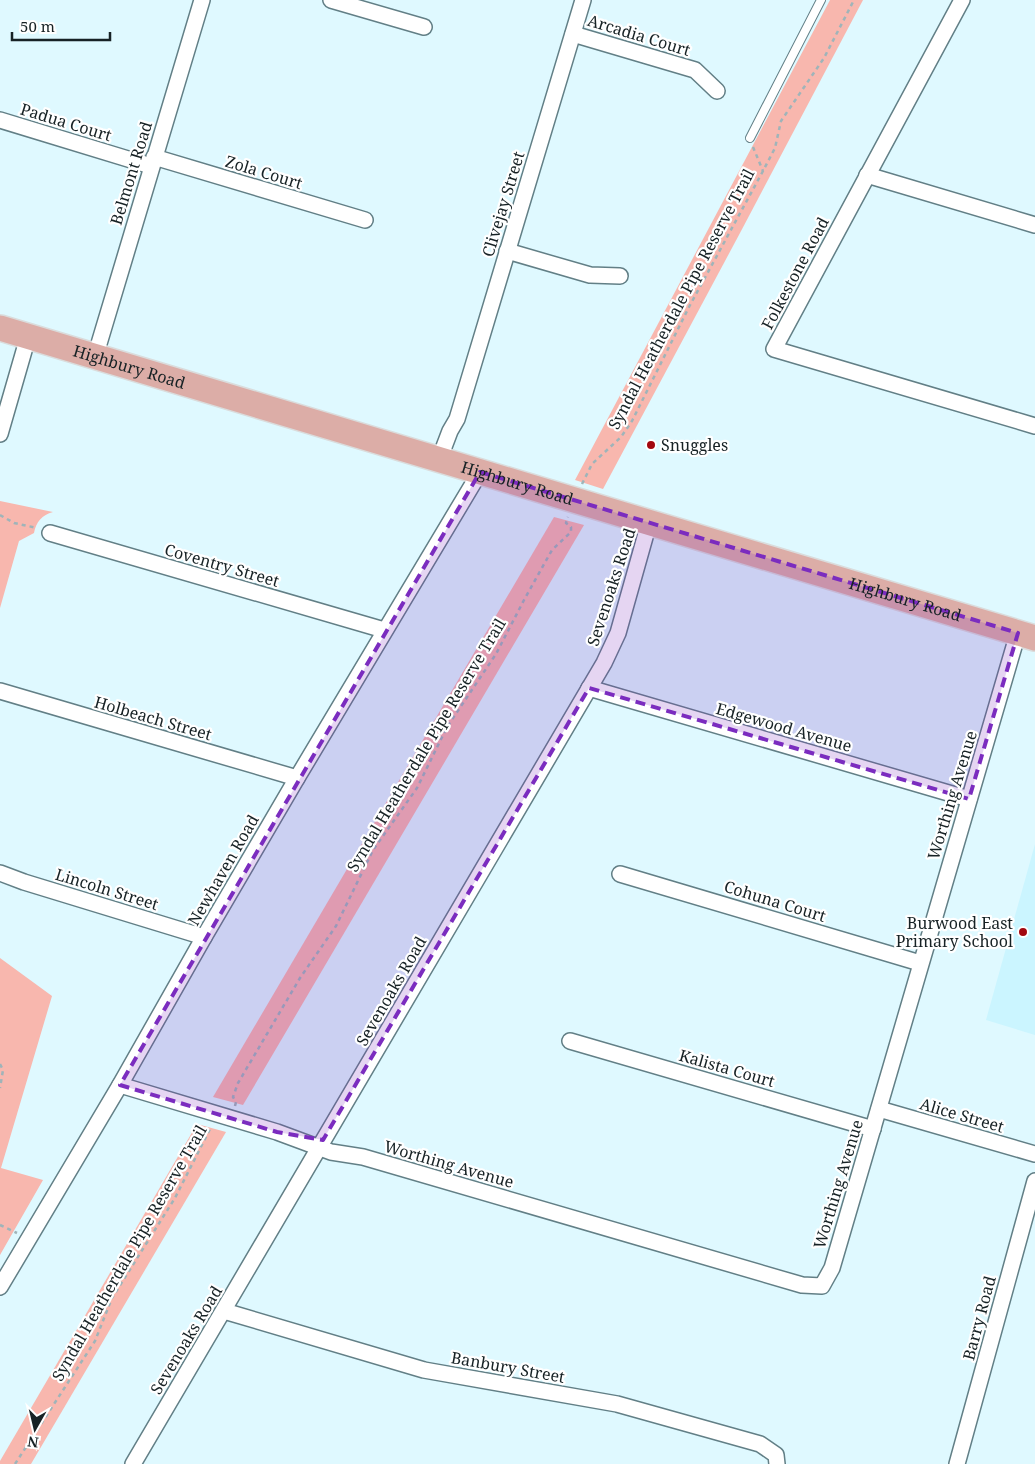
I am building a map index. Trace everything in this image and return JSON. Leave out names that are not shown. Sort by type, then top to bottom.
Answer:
[{"type":"main road","name":"Highbury Road","points":[[0,328],[1027,635]]},
{"type":"street","name":"Belmont Road","points":[[95,357],[202,0]]},
{"type":"street","points":[[331,0],[424,27]]},
{"type":"street","name":"Clivejay Street","points":[[445,462],[457,433],[457,419],[583,0]]},
{"type":"street","name":"Folkestone Road","points":[[962,0],[774,349],[1035,426]]},
{"type":"street","name":"Arcadia Court","points":[[573,34],[694,70],[717,91]]},
{"type":"street","name":"Padua Court","points":[[0,120],[153,162]]},
{"type":"street","name":"Zola Court","points":[[153,162],[365,220]]},
{"type":"street","points":[[867,175],[1035,225]]},
{"type":"street","points":[[507,251],[590,275],[620,276]]},
{"type":"street","points":[[0,434],[28,337]]},
{"type":"street","name":"Newhaven Road","points":[[0,1287],[120,1085],[204,937],[384,630],[480,472]]},
{"type":"street","name":"Sevenoaks Road","points":[[139,1462],[321,1144],[604,663],[618,632],[649,523]]},
{"type":"street","name":"Coventry Street","points":[[43,530],[384,630]]},
{"type":"street","name":"Worthing Avenue","points":[[120,1085],[277,1132],[321,1144],[347,1148],[363,1157],[802,1285],[822,1286],[832,1268],[969,799],[1027,635]]},
{"type":"street","name":"Edgewood Avenue","points":[[589,688],[969,799]]},
{"type":"street","name":"Holbeach Street","points":[[0,692],[297,778]]},
{"type":"street","name":"Lincoln Street","points":[[0,873],[204,937]]},
{"type":"street","name":"Cohuna Court","points":[[620,874],[920,962]]},
{"type":"street","name":"Kalista Court","points":[[570,1041],[873,1128]]},
{"type":"street","name":"Alice Street","points":[[879,1110],[1035,1154]]},
{"type":"street","name":"Barry Road","points":[[957,1464],[1035,1181]]},
{"type":"street","name":"Banbury Street","points":[[224,1312],[424,1370],[627,1406],[760,1444],[776,1456],[777,1464]]},
{"type":"lane","points":[[750,138],[821,0]]},
{"type":"path","name":"Syndal Heatherdale Pipe Reserve Trail","points":[[15,1464],[95,1341],[112,1298],[175,1198],[212,1125],[222,1128],[236,1102],[233,1097],[238,1083],[300,978],[336,926],[373,850],[417,788],[447,727],[496,654],[552,550],[571,532],[572,527],[566,523],[585,476],[592,464],[621,438],[632,421],[689,307],[775,148],[781,121],[824,58],[854,0]]},
{"type":"path","points":[[750,138],[763,171]]},
{"type":"path","points":[[0,515],[14,523],[43,530]]},
{"type":"path","points":[[0,1064],[4,1070],[0,1088]]},
{"type":"path","points":[[0,1225],[28,1239]]},
{"type":"highlighted area","points":[[480,472],[1018,633],[969,799],[589,688],[323,1140],[277,1132],[120,1085]]},
{"type":"shaded area","points":[[830,0],[863,0],[603,489],[575,480]]},
{"type":"shaded area","points":[[0,501],[53,512],[40,520],[34,533],[19,541],[0,608]]},
{"type":"shaded area","points":[[554,517],[584,525],[243,1105],[213,1097]]},
{"type":"shaded area","name":"Burwood East Primary School","points":[[1035,844],[1035,1035],[986,1020]]},
{"type":"shaded area","points":[[0,958],[52,996],[1,1168],[43,1180],[0,1255]]},
{"type":"shaded area","points":[[197,1124],[226,1132],[31,1464],[0,1464],[0,1461]]},
{"type":"place","name":"Snuggles","points":[[651,445]]},
{"type":"place","name":"Burwood East Primary School","points":[[1023,932]]}]
